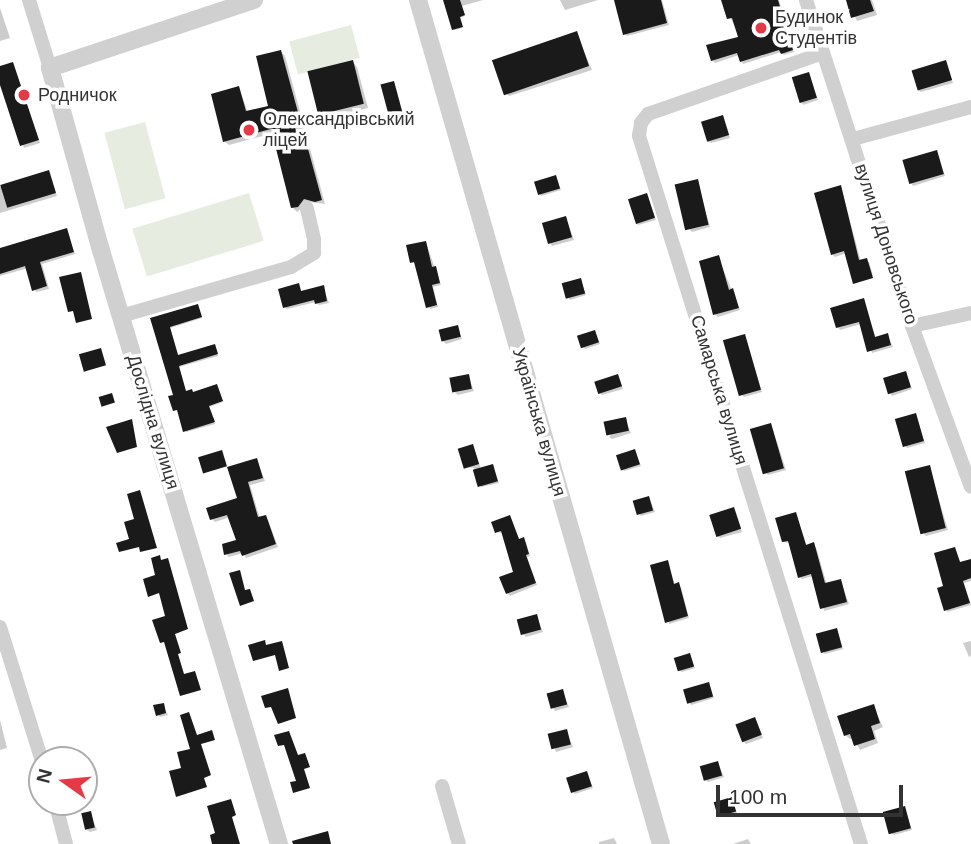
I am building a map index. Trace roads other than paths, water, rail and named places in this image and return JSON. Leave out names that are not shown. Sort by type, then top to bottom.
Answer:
[{"type":"street","name":"Дослідна вулиця","points":[[30,0],[121,316],[279,844]]},
{"type":"street","points":[[50,68],[221,5],[254,0]]},
{"type":"street","name":"Українська вулиця","points":[[418,0],[661,844]]},
{"type":"street","name":"вулиця Доновського","points":[[806,0],[912,327],[971,487]]},
{"type":"street","name":"Самарська вулиця","points":[[823,53],[648,114],[641,123],[639,135],[861,844]]},
{"type":"street","points":[[853,139],[971,107]]},
{"type":"street","points":[[121,316],[291,267],[314,253],[314,239],[307,208]]},
{"type":"street","points":[[912,327],[971,313]]},
{"type":"street","points":[[0,627],[37,746]]},
{"type":"street","points":[[442,786],[458,844]]},
{"type":"street","points":[[59,816],[66,844]]},
{"type":"place","name":"Будинок Студентів","points":[[761,28]]},
{"type":"place","name":"Родничок","points":[[24,95]]},
{"type":"place","name":"Олександрівський ліцей","points":[[249,130]]}]
